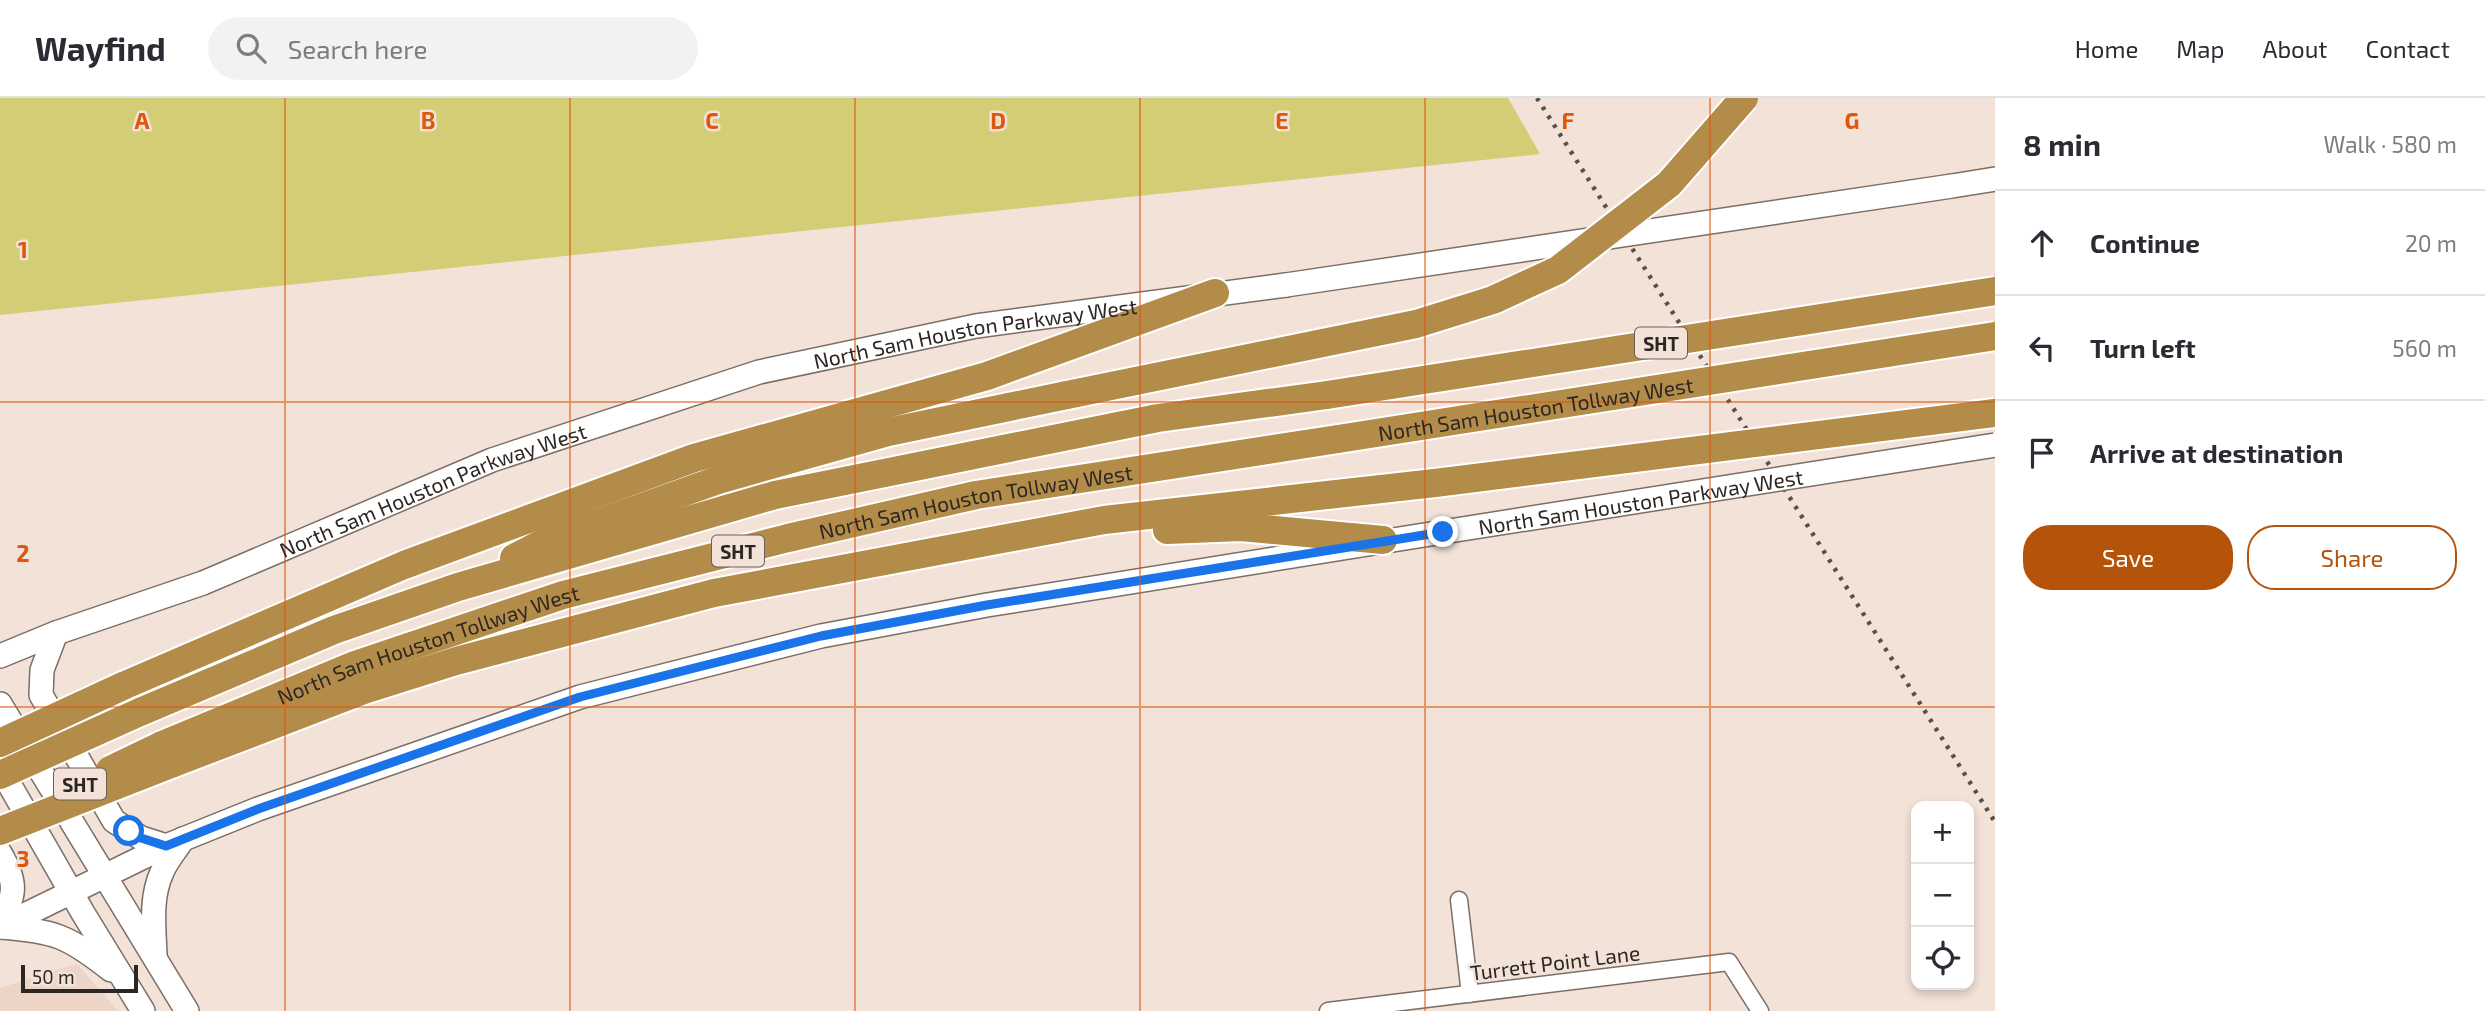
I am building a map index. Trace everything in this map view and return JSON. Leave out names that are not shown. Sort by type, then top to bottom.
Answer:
[{"type":"highway","points":[[458,587],[545,542],[718,480],[888,432],[1416,324],[1493,300],[1558,270],[1670,184],[1744,98]]},
{"type":"highway","name":"North Sam Houston Tollway West","points":[[0,775],[334,630],[458,587],[775,495],[1158,418],[1327,395],[1995,291]]},
{"type":"highway","points":[[0,743],[123,685],[404,565],[694,458],[987,376],[1215,293]]},
{"type":"highway","name":"North Sam Houston Tollway West","points":[[0,823],[166,755],[355,665],[563,595],[788,538],[976,495],[1995,336]]},
{"type":"highway","points":[[0,831],[166,755],[456,661],[714,593],[1104,520],[1995,413]]},
{"type":"highway","points":[[564,633],[1106,532],[1241,527],[1383,540]]},
{"type":"main road","name":"North Sam Houston Parkway West","points":[[0,656],[57,633],[203,583],[492,460],[760,372],[976,326],[1286,285],[1995,179]]},
{"type":"main road","name":"North Sam Houston Parkway West","points":[[0,926],[174,842],[258,809],[580,697],[821,636],[987,605],[1383,540],[1995,445]]},
{"type":"main road","points":[[57,633],[42,670],[41,695],[114,821],[141,838],[174,842],[156,891],[155,958]]},
{"type":"main road","points":[[0,704],[187,1011]]},
{"type":"main road","points":[[0,768],[143,1011]]},
{"type":"main road","points":[[0,853],[8,867],[14,894],[0,926],[40,930],[62,936],[84,948],[123,979]]},
{"type":"street","points":[[1459,900],[1470,993]]},
{"type":"street","name":"Turrett Point Lane","points":[[1328,1011],[1729,962],[1760,1011]]},
{"type":"shaded area","points":[[0,98],[1508,98],[1540,154],[0,315]]},
{"type":"shaded area","points":[[77,964],[118,1011],[0,1011],[0,988]]},
{"type":"railway","points":[[1537,98],[1995,822]]},
{"type":"route","points":[[129,831],[166,846],[258,809],[405,756],[580,697],[821,636],[987,605],[1443,532]]}]
